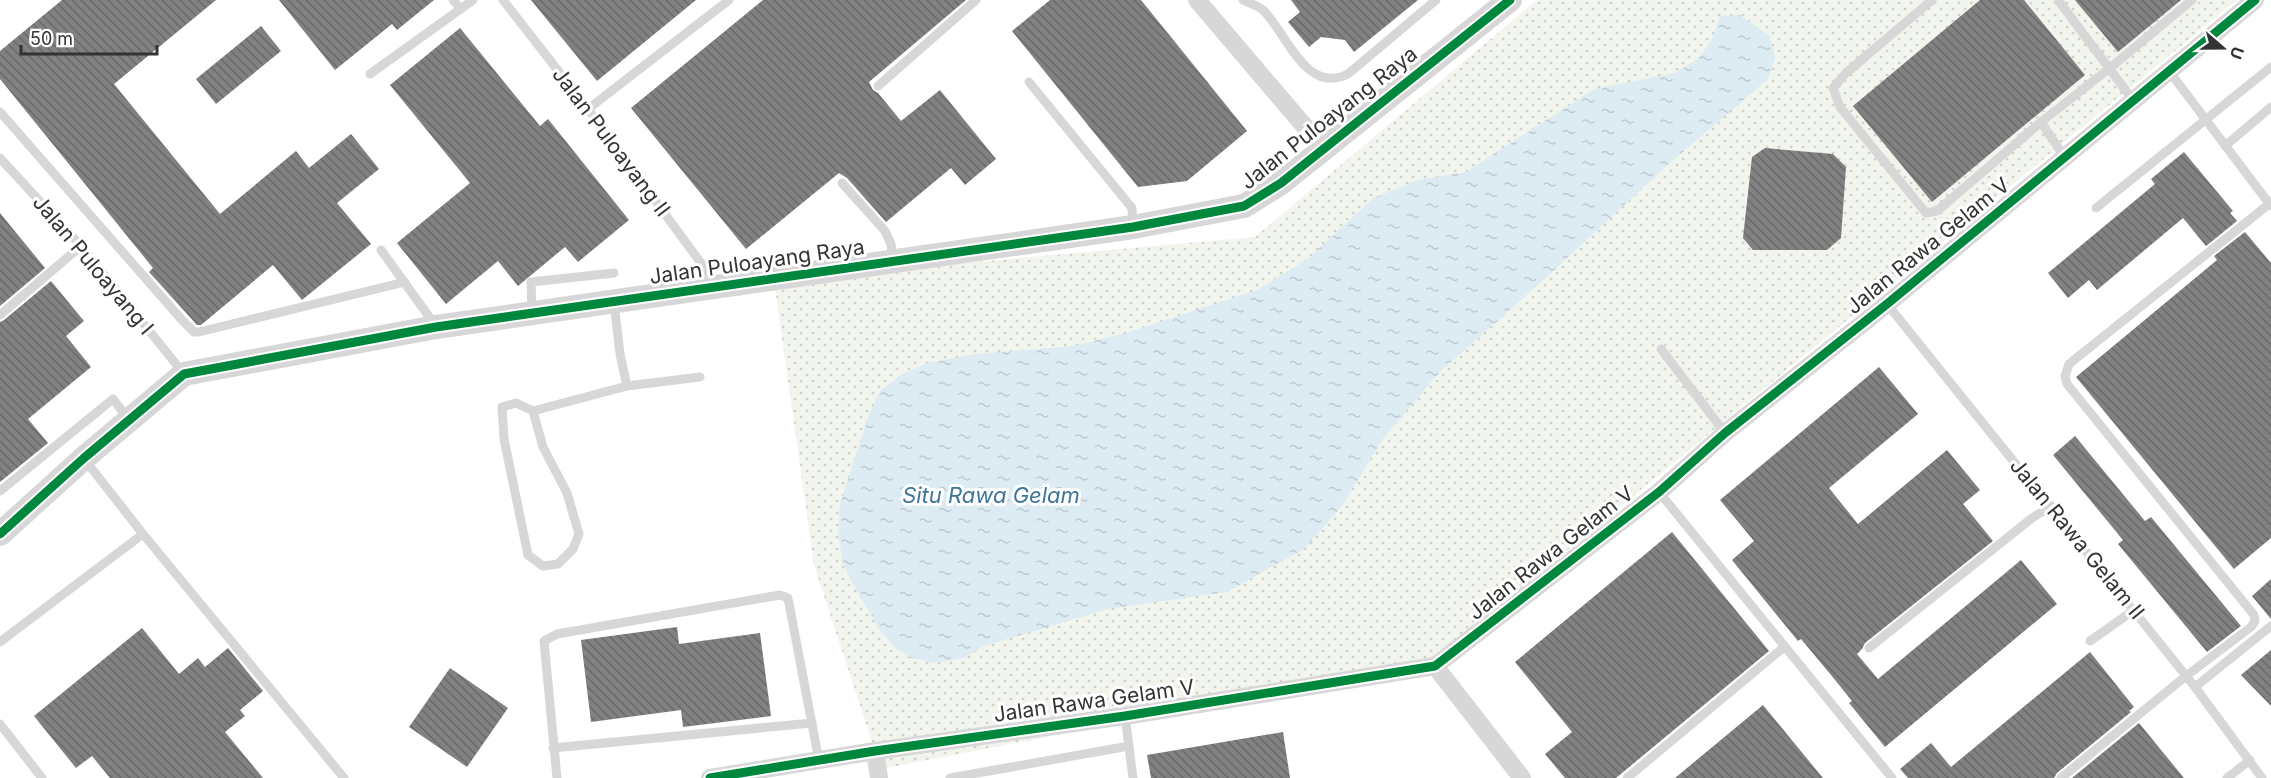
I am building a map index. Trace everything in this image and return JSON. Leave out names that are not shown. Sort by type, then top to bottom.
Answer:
[{"type":"street","points":[[1197,0],[1323,148]]},
{"type":"street","name":"Jalan Puloayang Raya","points":[[0,534],[84,458],[184,374],[436,327],[1133,226],[1244,206],[1281,183],[1510,0]]},
{"type":"street","name":"Jalan Rawa Gelam V","points":[[710,778],[735,776],[875,751],[1125,716],[1435,666],[1659,492],[1725,433],[1887,304],[2255,0]]},
{"type":"street","points":[[1435,666],[1521,778]]},
{"type":"street","points":[[875,751],[879,778]]},
{"type":"lane","points":[[453,0],[461,9]]},
{"type":"lane","points":[[370,74],[473,0]]},
{"type":"lane","name":"Jalan Puloayang II","points":[[503,0],[588,109],[717,285]]},
{"type":"lane","points":[[588,109],[729,0]]},
{"type":"lane","points":[[878,86],[976,0]]},
{"type":"lane","points":[[1243,0],[1263,9],[1315,76],[1338,79],[1348,74],[1436,0]]},
{"type":"lane","points":[[1932,0],[1846,73],[1833,88],[1840,107],[1926,213],[1937,211],[2041,122],[2192,0]]},
{"type":"lane","points":[[2058,0],[2133,100]]},
{"type":"lane","points":[[2096,208],[2271,67]]},
{"type":"lane","points":[[2061,778],[2186,676],[2251,627],[2254,621],[2254,615],[2067,384],[2065,376],[2069,364],[2270,205],[2169,71]]},
{"type":"lane","points":[[1029,82],[1132,208],[1133,226]]},
{"type":"lane","points":[[2225,146],[2271,107]]},
{"type":"lane","points":[[0,112],[194,332],[405,282]]},
{"type":"lane","points":[[2041,122],[2065,158]]},
{"type":"lane","name":"Jalan Puloayang I","points":[[0,158],[81,246],[184,374]]},
{"type":"lane","points":[[842,183],[885,231],[891,244],[893,261]]},
{"type":"lane","points":[[0,315],[81,246]]},
{"type":"lane","points":[[381,250],[436,327]]},
{"type":"lane","points":[[532,312],[531,282],[614,273]]},
{"type":"lane","points":[[613,300],[627,386]]},
{"type":"lane","name":"Jalan Rawa Gelam II","points":[[1887,304],[2195,687],[2262,778]]},
{"type":"lane","points":[[1660,349],[1725,433]]},
{"type":"lane","points":[[533,411],[543,447],[567,493],[579,534],[573,549],[558,564],[543,566],[528,555],[504,440],[502,407],[516,404],[533,411],[627,386],[700,377]]},
{"type":"lane","points":[[0,491],[113,399],[129,420]]},
{"type":"lane","points":[[84,458],[143,534],[344,778]]},
{"type":"lane","points":[[1659,492],[1892,778]]},
{"type":"lane","points":[[1869,648],[2032,518],[2052,507]]},
{"type":"lane","points":[[0,642],[143,534]]},
{"type":"lane","points":[[557,778],[544,641],[557,634],[780,595],[788,598],[819,761]]},
{"type":"lane","points":[[2090,641],[2134,610]]},
{"type":"lane","points":[[2195,687],[2271,626]]},
{"type":"lane","points":[[1627,778],[1784,647]]},
{"type":"lane","points":[[1125,716],[1133,778]]},
{"type":"lane","points":[[553,748],[812,723]]},
{"type":"lane","points":[[0,724],[42,778]]},
{"type":"lane","points":[[950,778],[1129,746]]},
{"type":"lane","points":[[2227,778],[2250,760]]},
{"type":"shaded area","points":[[1537,0],[2237,0],[1430,663],[881,769],[814,565],[774,280],[1255,237]]},
{"type":"water","name":"Situ Rawa Gelam","points":[[1740,15],[1770,36],[1775,58],[1768,79],[1663,169],[1440,372],[1384,437],[1342,506],[1304,549],[1227,592],[1108,609],[984,646],[964,658],[935,663],[911,658],[895,648],[881,632],[843,563],[838,534],[840,504],[869,414],[881,390],[901,375],[927,363],[976,354],[1074,346],[1126,333],[1257,290],[1309,258],[1373,198],[1418,180],[1466,172],[1594,89],[1675,73],[1699,58],[1712,39],[1720,16]]},
{"type":"building","points":[[62,0],[216,0],[114,84],[220,214],[296,151],[309,168],[351,134],[379,169],[337,203],[371,244],[302,300],[273,265],[201,325],[197,325],[149,272],[153,268],[0,79],[0,51]]},
{"type":"building","points":[[279,0],[434,0],[397,30],[392,24],[335,70]]},
{"type":"building","points":[[531,0],[696,0],[597,81]]},
{"type":"building","points":[[763,0],[966,0],[869,82],[873,90],[901,121],[940,90],[996,159],[965,185],[951,168],[886,222],[847,178],[839,173],[746,249],[631,108]]},
{"type":"building","points":[[1050,0],[1141,0],[1247,131],[1187,181],[1138,187],[1012,31]]},
{"type":"building","points":[[1291,0],[1418,0],[1354,52],[1345,40],[1321,37],[1309,47],[1288,22],[1300,12]]},
{"type":"building","points":[[1980,0],[2024,0],[2085,75],[1932,202],[1853,106]]},
{"type":"building","points":[[2075,0],[2181,0],[2118,52]]},
{"type":"building","points":[[261,26],[281,51],[216,104],[196,79]]},
{"type":"building","points":[[460,28],[540,126],[548,119],[629,220],[578,262],[565,247],[518,286],[498,261],[446,304],[397,243],[470,183],[390,85]]},
{"type":"building","points":[[1765,148],[1833,154],[1846,167],[1841,238],[1827,250],[1753,250],[1743,238],[1752,157]]},
{"type":"building","points":[[2184,152],[2233,211],[2230,213],[2237,221],[2206,246],[2183,218],[2097,290],[2089,280],[2068,298],[2048,273],[2155,184],[2151,179]]},
{"type":"building","points":[[0,213],[45,268],[0,306]]},
{"type":"building","points":[[2245,232],[2271,263],[2271,538],[2234,569],[2076,377],[2217,260],[2214,256]]},
{"type":"building","points":[[51,281],[84,321],[66,336],[91,367],[28,419],[48,443],[0,482],[0,322]]},
{"type":"building","points":[[1879,367],[1918,414],[1829,488],[1858,524],[1947,450],[1980,490],[1963,504],[1993,541],[1865,643],[1857,654],[1878,679],[2021,560],[2057,604],[1885,747],[1849,703],[1852,701],[1831,675],[1801,639],[1798,641],[1732,560],[1754,541],[1720,500]]},
{"type":"building","points":[[2075,436],[2145,521],[2151,517],[2241,626],[2207,652],[2118,544],[2123,540],[2053,455]]},
{"type":"building","points":[[1672,532],[1769,651],[1616,778],[1565,778],[1545,754],[1572,732],[1515,662]]},
{"type":"building","points":[[2271,579],[2271,619],[2252,596]]},
{"type":"building","points":[[677,627],[679,644],[760,633],[771,716],[683,727],[681,710],[591,722],[581,640]]},
{"type":"building","points":[[142,628],[179,674],[198,658],[205,667],[228,648],[263,691],[240,710],[245,716],[225,732],[263,778],[110,778],[92,756],[76,768],[34,716]]},
{"type":"building","points":[[2271,650],[2271,706],[2241,675]]},
{"type":"building","points":[[2090,652],[2134,707],[2054,778],[1908,778],[1900,769],[1931,743],[1951,767]]},
{"type":"building","points":[[450,668],[508,708],[467,767],[409,727]]},
{"type":"building","points":[[1763,705],[1823,778],[1675,778]]},
{"type":"building","points":[[2139,723],[2184,778],[2072,778]]},
{"type":"building","points":[[1283,732],[1290,778],[1151,778],[1147,755]]},
{"type":"cycle path","points":[[0,534],[84,458],[184,374],[436,327],[1133,227],[1244,206],[1281,183],[1510,0]]},
{"type":"cycle path","points":[[710,778],[875,751],[1125,716],[1435,666],[1659,492],[1725,433],[1887,304],[2255,0]]}]
